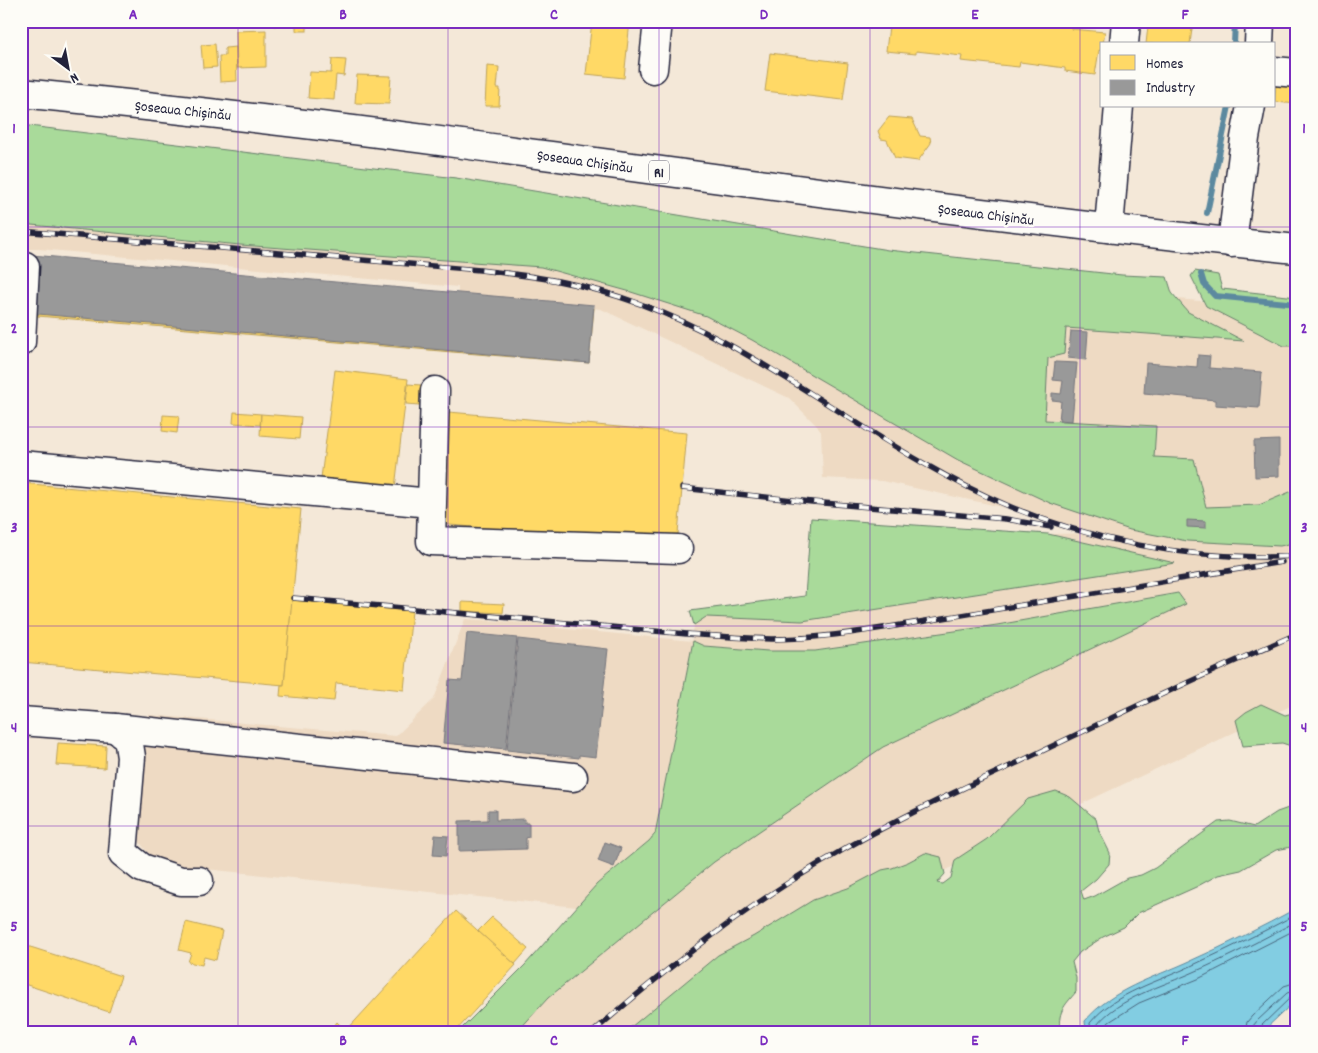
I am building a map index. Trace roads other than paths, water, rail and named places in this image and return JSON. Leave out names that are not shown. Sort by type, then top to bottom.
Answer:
[{"type":"main road","points":[[653,69],[658,21]]},
{"type":"main road","points":[[1124,42],[1126,21]]},
{"type":"main road","points":[[1259,42],[1260,21]]},
{"type":"main road","points":[[1276,71],[1297,73]]},
{"type":"main road","name":"Șoseaua Chișinău","points":[[21,93],[322,126],[826,194],[1232,243],[1297,249]]},
{"type":"main road","points":[[1109,228],[1119,108]]},
{"type":"main road","points":[[1232,243],[1251,108]]},
{"type":"main road","points":[[21,265],[25,266],[21,342]]},
{"type":"main road","points":[[435,391],[431,541],[678,549]]},
{"type":"main road","points":[[21,465],[431,503]]},
{"type":"main road","points":[[21,721],[115,728],[573,777]]},
{"type":"main road","points":[[115,728],[128,738],[130,757],[124,853],[142,868],[181,881],[199,881]]},
{"type":"water","points":[[1297,908],[1297,999],[1262,1032],[1086,1032],[1085,1021],[1120,992],[1190,961]]},
{"type":"waterway","points":[[1234,42],[1235,21]]},
{"type":"waterway","points":[[1207,213],[1229,108]]},
{"type":"waterway","points":[[1201,274],[1204,284],[1215,296],[1297,304]]},
{"type":"railway","points":[[21,231],[480,270],[558,281],[601,291],[664,313],[724,342],[760,362],[937,471],[973,490],[1045,520],[1080,531],[1151,547],[1224,556],[1297,556]]},
{"type":"railway","points":[[682,488],[812,502],[1006,519],[1051,527]]},
{"type":"railway","points":[[293,598],[687,634],[786,639],[828,636],[869,630],[1282,562]]},
{"type":"railway","points":[[593,1032],[714,934],[791,881],[846,848],[961,789],[1157,696],[1297,634]]}]
